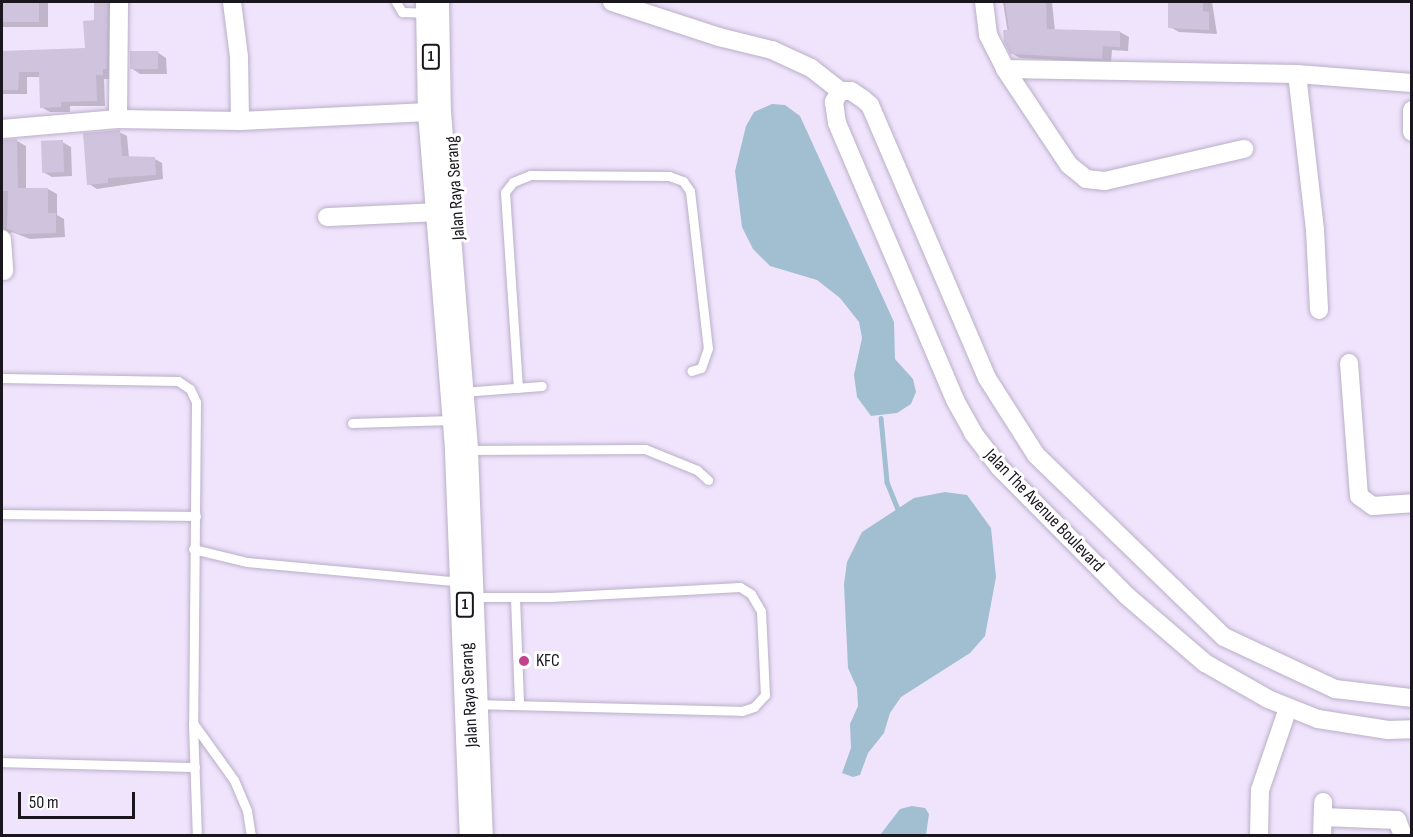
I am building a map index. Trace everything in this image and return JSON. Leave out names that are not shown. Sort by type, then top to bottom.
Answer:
[{"type":"highway","name":"Jalan Raya Serang","points":[[436,6],[434,112],[458,409],[476,836]]},
{"type":"highway","name":"Jalan Raya Serang","points":[[436,6],[466,324],[458,409]]},
{"type":"street","points":[[118,119],[119,2]]},
{"type":"street","points":[[232,2],[239,48],[240,121]]},
{"type":"street","name":"Jalan The Avenue Boulevard","points":[[612,2],[719,37],[772,50],[811,68],[840,91],[851,91],[870,105],[987,378],[1004,410],[1036,454],[1224,637],[1335,689],[1412,698]]},
{"type":"street","points":[[984,2],[988,35],[1005,69],[1069,165],[1086,179],[1105,181],[1244,149]]},
{"type":"street","points":[[1005,69],[1297,74],[1412,83]]},
{"type":"street","points":[[1297,74],[1315,230],[1319,310]]},
{"type":"street","name":"Jalan The Avenue Boulevard","points":[[840,91],[834,102],[837,123],[955,400],[973,433],[1000,468],[1077,547],[1205,663],[1288,708],[1318,719],[1388,730],[1412,729]]},
{"type":"street","points":[[1412,110],[1412,132]]},
{"type":"street","points":[[2,129],[118,119],[240,121],[434,112]]},
{"type":"street","points":[[327,217],[442,212]]},
{"type":"street","points":[[2,239],[4,271]]},
{"type":"street","points":[[1349,363],[1359,496],[1373,506],[1412,503]]},
{"type":"street","points":[[1205,663],[1224,637]]},
{"type":"street","points":[[1259,836],[1260,790],[1288,708]]},
{"type":"street","points":[[1323,818],[1397,820],[1403,836]]},
{"type":"lane","points":[[396,2],[402,12],[436,6]]},
{"type":"lane","points":[[518,388],[506,192],[513,182],[530,175],[669,176],[683,181],[690,191],[708,348],[700,368],[691,372]]},
{"type":"lane","points":[[2,378],[178,381],[190,389],[196,402],[193,723],[197,836]]},
{"type":"lane","points":[[352,423],[458,409],[518,388],[542,386]]},
{"type":"lane","points":[[458,409],[645,448],[697,470],[708,480]]},
{"type":"lane","points":[[2,514],[196,516]]},
{"type":"lane","points":[[193,549],[248,562],[464,589],[515,598],[740,587],[751,594],[761,611],[765,695],[754,707],[742,711],[471,704]]},
{"type":"lane","points":[[515,598],[519,704]]},
{"type":"lane","points":[[193,723],[234,780],[247,811],[251,836]]},
{"type":"lane","points":[[2,762],[195,767]]},
{"type":"water","points":[[772,104],[785,105],[800,116],[894,322],[895,359],[913,379],[916,392],[911,404],[897,413],[871,416],[857,397],[854,375],[862,338],[859,322],[840,298],[817,280],[770,266],[753,249],[742,227],[735,171],[746,126],[754,112]]},
{"type":"water","points":[[945,492],[967,495],[991,528],[996,577],[985,636],[970,653],[901,697],[890,713],[884,733],[868,753],[860,775],[853,777],[842,773],[851,748],[850,724],[858,706],[857,688],[848,668],[844,584],[847,562],[862,532],[914,498]]},
{"type":"water","points":[[912,806],[925,808],[929,814],[926,835],[880,835],[900,809]]},
{"type":"building","points":[[2,2],[39,2],[39,22],[2,22]]},
{"type":"building","points":[[94,2],[108,2],[107,69],[103,69],[103,75],[96,75],[97,101],[61,102],[61,107],[40,108],[39,72],[19,72],[18,90],[2,90],[2,51],[85,48],[83,21],[94,20]]},
{"type":"building","points":[[1005,2],[1046,2],[1047,29],[1120,31],[1120,47],[1103,46],[1102,59],[1010,54],[1004,42],[1003,30],[1009,30]]},
{"type":"building","points":[[1168,2],[1203,2],[1203,11],[1209,12],[1209,30],[1168,28]]},
{"type":"building","points":[[130,51],[158,51],[158,69],[130,69]]},
{"type":"building","points":[[120,130],[122,156],[155,157],[156,175],[108,178],[108,183],[87,185],[83,133]]},
{"type":"building","points":[[17,139],[18,188],[48,188],[48,213],[56,213],[56,233],[19,234],[7,229],[8,191],[2,191],[2,140]]},
{"type":"building","points":[[63,140],[64,172],[42,173],[41,141]]},
{"type":"waterway","points":[[881,418],[887,482],[898,509]]},
{"type":"place","name":"KFC","points":[[524,661]]}]
